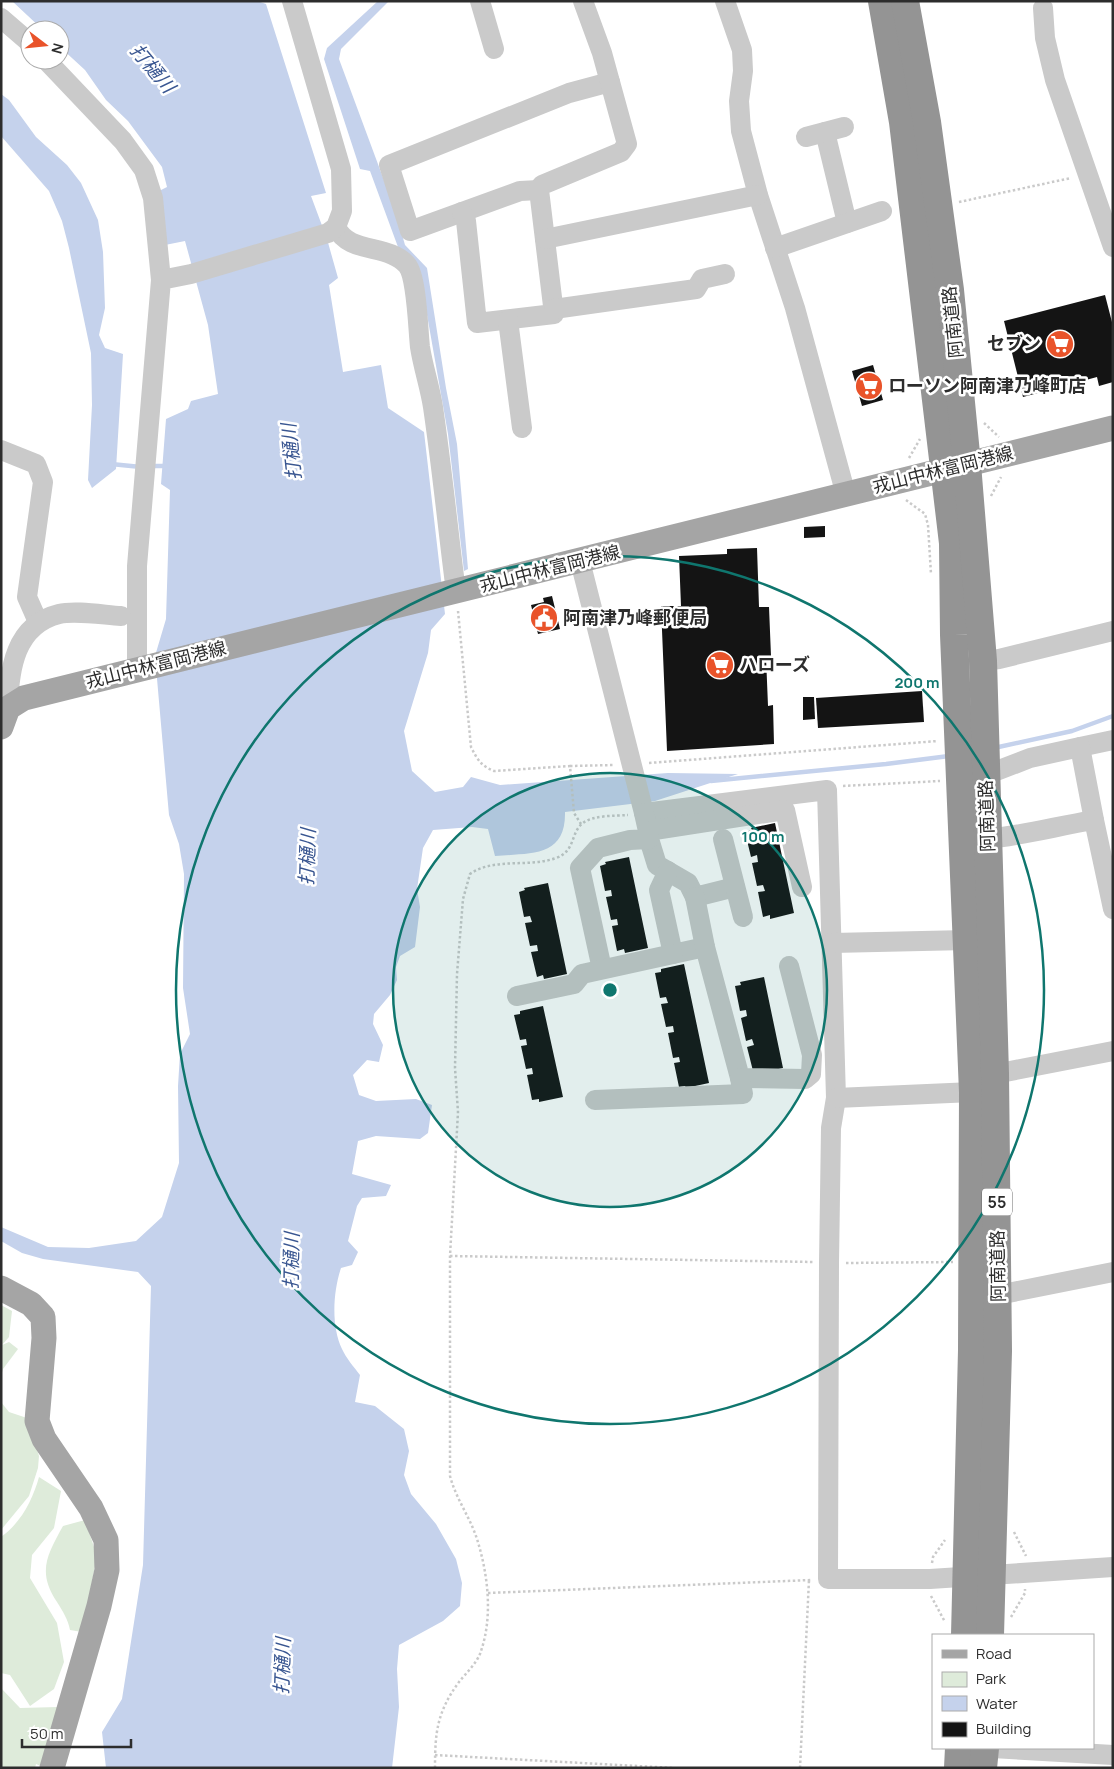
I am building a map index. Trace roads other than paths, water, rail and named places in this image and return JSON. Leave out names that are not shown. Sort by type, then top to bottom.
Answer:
[{"type":"highway","name":"阿南道路","points":[[882,1],[903,122],[956,467],[983,661],[962,739]]},
{"type":"highway","name":"阿南道路","points":[[905,1],[929,132],[950,290],[956,467],[953,543],[962,739],[974,774],[988,839],[995,1074],[998,1295],[980,1576],[955,1632]]},
{"type":"highway","name":"阿南道路","points":[[974,774],[968,940],[973,1092],[973,1262],[980,1576],[998,1630]]},
{"type":"highway","points":[[958,1768],[959,1749]]},
{"type":"highway","points":[[983,1768],[985,1749]]},
{"type":"main road","name":"戎山中林富岡港線","points":[[5,717],[24,698],[1113,428]]},
{"type":"main road","points":[[1,1288],[31,1304],[43,1317],[44,1338],[36,1421],[44,1439],[91,1508],[106,1540],[107,1570],[99,1606],[52,1768]]},
{"type":"street","points":[[161,280],[191,274],[332,230],[342,211],[341,169],[292,1]]},
{"type":"street","points":[[480,1],[494,49]]},
{"type":"street","points":[[462,212],[466,221],[477,323],[554,314],[539,190],[542,185],[621,152],[627,144],[610,82],[583,1]]},
{"type":"street","points":[[725,1],[742,50],[743,71],[739,101],[741,131],[758,195],[795,308],[846,495]]},
{"type":"street","points":[[1044,8],[1045,38],[1055,80],[1113,248]]},
{"type":"street","points":[[1,18],[20,34]]},
{"type":"street","points":[[56,70],[123,141],[144,170],[153,198],[161,280],[137,566],[142,669]]},
{"type":"street","points":[[539,190],[520,191],[410,231],[389,164],[568,94],[610,82]]},
{"type":"street","points":[[844,127],[815,135],[848,223]]},
{"type":"street","points":[[546,239],[758,195]]},
{"type":"street","points":[[775,248],[882,211]]},
{"type":"street","points":[[332,230],[347,241],[395,257],[408,265],[415,296],[420,349],[433,404],[452,593]]},
{"type":"street","points":[[554,309],[696,289],[702,279],[725,274]]},
{"type":"street","points":[[508,320],[522,428]]},
{"type":"street","points":[[1,450],[36,464],[43,482],[27,597],[38,622]]},
{"type":"street","points":[[580,561],[634,766],[654,861],[688,883],[695,897],[705,948],[743,1094],[595,1100]]},
{"type":"street","points":[[5,717],[5,675],[19,645],[38,622],[60,614],[121,616]]},
{"type":"street","points":[[983,661],[999,659],[1113,631]]},
{"type":"street","points":[[974,774],[1030,758],[1113,740]]},
{"type":"street","points":[[1080,746],[1113,909]]},
{"type":"street","points":[[602,969],[580,868],[598,848],[630,840],[646,822],[827,790],[836,1098],[831,1128],[828,1579],[980,1576],[1113,1567]]},
{"type":"street","points":[[646,822],[785,810],[802,887]]},
{"type":"street","points":[[988,839],[1026,835],[1046,828],[1094,820]]},
{"type":"street","points":[[723,839],[743,917]]},
{"type":"street","points":[[668,871],[659,890],[673,954]]},
{"type":"street","points":[[695,897],[735,887]]},
{"type":"street","points":[[832,943],[968,940]]},
{"type":"street","points":[[518,996],[574,984],[582,974],[705,948]]},
{"type":"street","points":[[740,1078],[805,1078],[811,1074],[812,1055],[789,966]]},
{"type":"street","points":[[836,1098],[973,1092],[995,1074],[1113,1052]]},
{"type":"street","points":[[998,1295],[1113,1272]]},
{"type":"street","points":[[1009,1749],[1113,1755]]},
{"type":"water","name":"打樋川","points":[[12,1],[257,1],[266,4],[326,193],[311,196],[327,239],[338,278],[329,285],[343,372],[381,365],[388,408],[424,432],[445,614],[431,630],[428,653],[404,731],[412,771],[435,792],[463,787],[471,777],[500,785],[668,773],[738,774],[655,801],[565,812],[564,827],[559,838],[553,845],[533,853],[495,856],[488,829],[472,827],[433,830],[423,848],[417,889],[420,907],[415,947],[400,956],[396,967],[397,980],[390,995],[374,1014],[373,1024],[383,1045],[379,1062],[367,1060],[353,1075],[359,1095],[376,1101],[416,1099],[432,1105],[428,1133],[420,1139],[376,1136],[358,1141],[352,1174],[391,1185],[386,1196],[362,1198],[357,1206],[348,1241],[358,1252],[352,1265],[341,1268],[336,1288],[334,1309],[338,1340],[346,1356],[360,1375],[355,1402],[375,1406],[404,1429],[409,1451],[404,1475],[411,1494],[436,1524],[456,1559],[462,1583],[460,1606],[443,1621],[399,1645],[397,1669],[399,1707],[392,1768],[106,1768],[102,1732],[122,1699],[143,1565],[151,1286],[138,1272],[43,1259],[22,1253],[1,1241],[1,1227],[48,1247],[89,1248],[136,1241],[162,1217],[179,1163],[178,1086],[180,1054],[190,1034],[183,988],[184,874],[179,844],[169,815],[155,656],[166,619],[170,490],[161,484],[166,419],[188,409],[191,401],[218,394],[208,325],[185,241],[165,245],[159,191],[167,187],[162,167],[128,121],[106,100],[85,70],[70,56],[70,20],[32,20]]},
{"type":"water","points":[[378,1],[389,1],[341,49],[339,59],[395,210],[405,245],[427,268],[457,444],[468,569],[464,571],[448,434],[420,275],[398,247],[370,171],[360,169],[324,59],[327,48]]},
{"type":"water","points":[[1,94],[9,100],[36,137],[67,165],[81,183],[98,220],[103,252],[105,308],[99,335],[105,348],[123,354],[116,469],[92,488],[88,480],[92,405],[91,353],[69,248],[62,221],[49,191],[1,136]]},
{"type":"waterway","points":[[111,464],[141,467]]},
{"type":"waterway","points":[[151,466],[168,466]]},
{"type":"waterway","points":[[994,748],[1072,731],[1113,716]]},
{"type":"waterway","points":[[711,781],[949,756]]},
{"type":"place","name":"セブン","points":[[1060,344]]},
{"type":"place","name":"ローソン阿南津乃峰町店","points":[[869,386]]},
{"type":"place","name":"阿南津乃峰郵便局","points":[[544,618]]},
{"type":"place","name":"ハローズ","points":[[720,665]]}]
